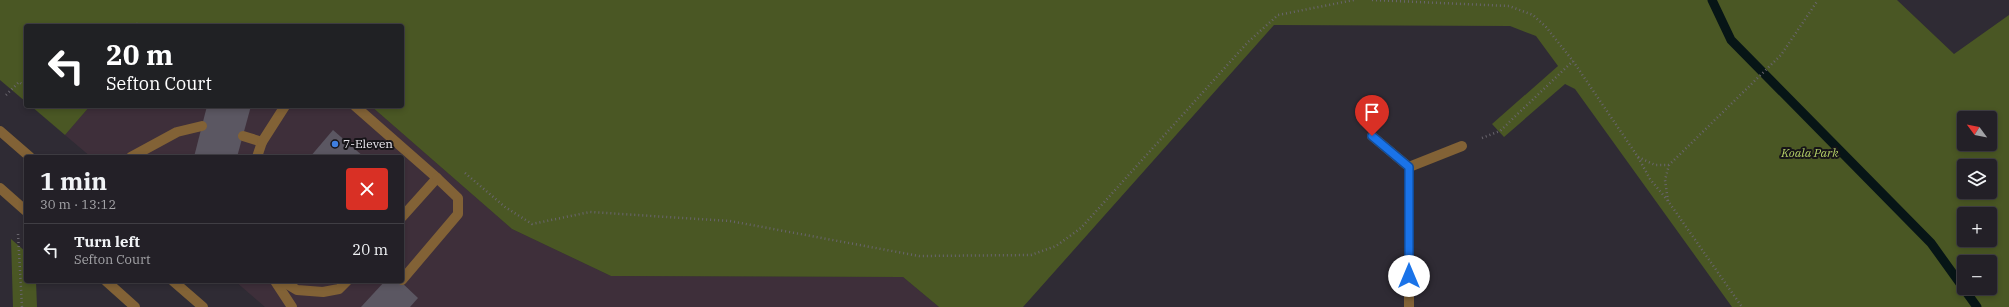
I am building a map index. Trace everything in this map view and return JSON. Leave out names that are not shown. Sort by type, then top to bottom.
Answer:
[{"type":"street","points":[[258,155],[262,142],[285,108]]},
{"type":"street","points":[[358,108],[458,198],[458,214],[404,277]]},
{"type":"street","points":[[135,155],[177,132],[202,126]]},
{"type":"street","points":[[0,131],[28,155]]},
{"type":"street","points":[[243,136],[262,142]]},
{"type":"street","points":[[1372,136],[1409,167]]},
{"type":"street","points":[[1409,167],[1462,146]]},
{"type":"street","points":[[1409,167],[1409,307]]},
{"type":"street","points":[[404,215],[437,178]]},
{"type":"street","points":[[0,188],[24,209]]},
{"type":"street","points":[[108,283],[135,307]]},
{"type":"street","points":[[175,283],[203,307]]},
{"type":"street","points":[[277,283],[292,307]]},
{"type":"street","points":[[285,283],[297,290],[323,292],[339,289],[345,283]]},
{"type":"path","points":[[464,172],[506,207],[532,224],[590,212],[730,221],[919,256],[1031,254],[1056,246],[1081,228],[1248,42],[1278,15],[1354,0]]},
{"type":"path","points":[[1372,0],[1509,6],[1533,15],[1546,27],[1573,60],[1638,157],[1650,180],[1668,201],[1742,307]]},
{"type":"path","points":[[1668,201],[1666,180],[1669,165],[1781,55],[1818,0]]},
{"type":"path","points":[[1462,146],[1500,131],[1573,60]]},
{"type":"path","points":[[6,94],[19,82],[24,86]]},
{"type":"path","points":[[1638,157],[1655,165],[1669,165]]},
{"type":"path","points":[[18,234],[22,307]]},
{"type":"shaded area","points":[[88,108],[373,108],[512,229],[611,276],[903,277],[939,307],[265,307],[237,283],[404,283],[404,155],[89,155],[65,135]]},
{"type":"green space","name":"Koala Park","points":[[0,0],[1897,0],[1954,54],[2009,15],[2009,307],[1732,307],[1575,89],[1565,84],[1504,137],[1492,124],[1558,66],[1536,36],[1510,26],[1274,25],[1023,307],[939,307],[903,277],[611,276],[512,229],[373,108],[404,108],[404,24],[24,24],[24,100],[0,80]]},
{"type":"green space","points":[[33,108],[88,108],[65,135]]},
{"type":"green space","points":[[11,239],[24,250],[24,283],[36,283],[37,307],[13,307]]},
{"type":"building","points":[[206,108],[250,108],[238,155],[195,155]]},
{"type":"building","name":"7-Eleven","points":[[333,130],[362,155],[312,155]]},
{"type":"building","points":[[383,283],[402,283],[418,298],[410,307],[361,307]]},
{"type":"waterway","points":[[1712,0],[1731,40],[1931,243],[1977,307]]},
{"type":"place","name":"7-Eleven","points":[[335,144]]},
{"type":"route","points":[[1372,136],[1409,167],[1409,276]]}]
